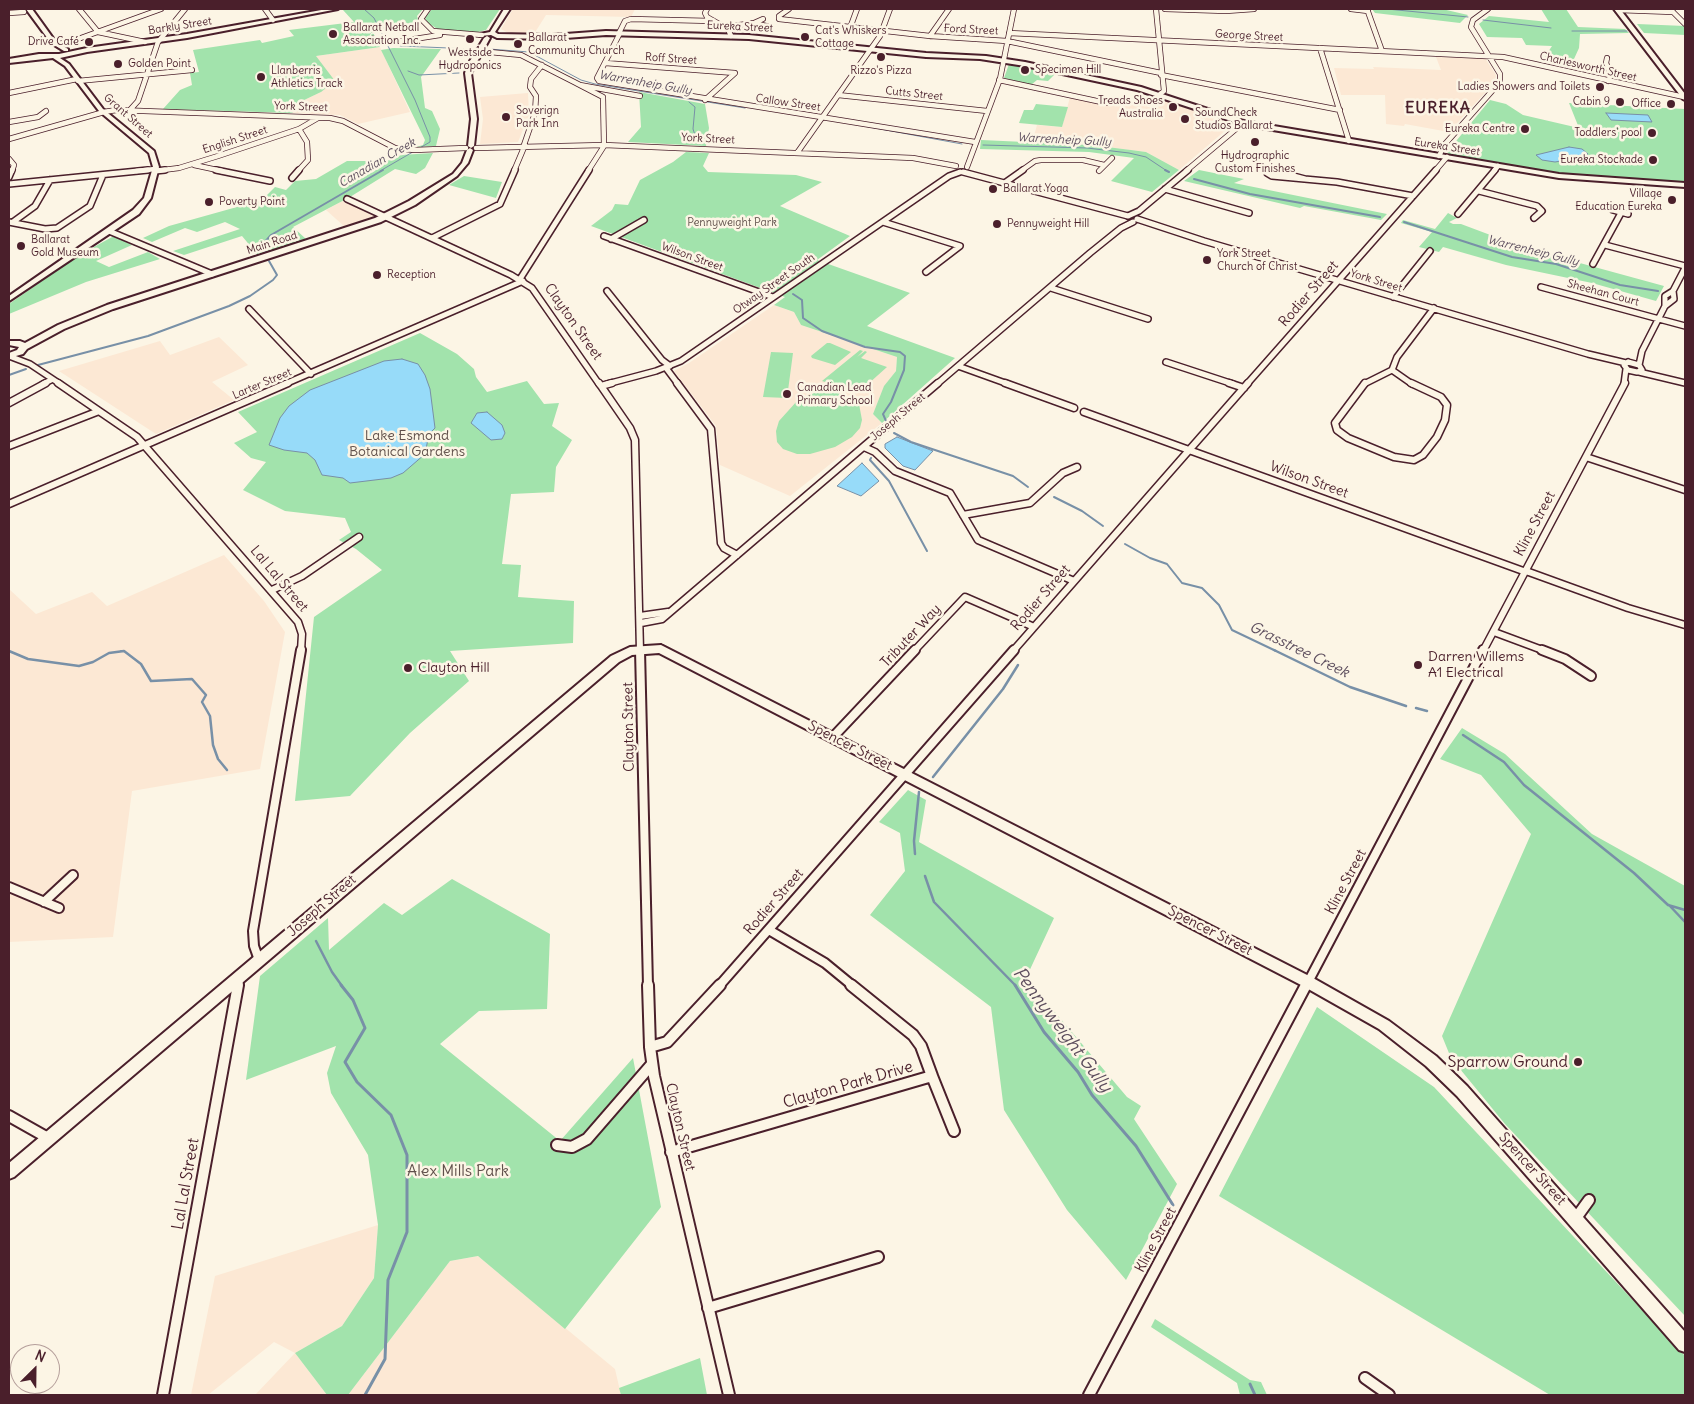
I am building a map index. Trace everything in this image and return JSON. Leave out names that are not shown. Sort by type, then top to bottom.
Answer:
[{"type":"street","points":[[79,9],[98,32],[145,42]]},
{"type":"street","points":[[54,44],[69,43],[161,9]]},
{"type":"street","points":[[129,111],[138,101],[160,40],[185,9]]},
{"type":"street","points":[[265,9],[273,20]]},
{"type":"street","name":"Barkly Street","points":[[52,55],[65,51],[87,50],[160,40],[335,9]]},
{"type":"street","name":"Eureka Street","points":[[428,9],[421,17],[424,24],[435,32],[446,34],[552,37],[619,33],[731,36],[1004,60],[1157,94],[1243,123],[1570,177],[1685,185]]},
{"type":"street","name":"Main Road","points":[[11,343],[62,327],[122,303],[355,228],[386,216],[455,175],[467,160],[471,148],[474,119],[468,73],[479,51],[507,9]]},
{"type":"street","points":[[707,9],[705,14],[712,21],[729,30],[731,36]]},
{"type":"street","name":"Ford Street","points":[[789,9],[778,18],[785,21],[850,28],[1007,41],[1340,110]]},
{"type":"street","points":[[850,28],[858,9]]},
{"type":"street","points":[[797,153],[871,49],[882,31],[890,9]]},
{"type":"street","points":[[930,36],[949,9]]},
{"type":"street","points":[[965,168],[999,80],[1014,9]]},
{"type":"street","points":[[1156,9],[1162,87],[1164,91],[1157,94]]},
{"type":"street","points":[[1165,9],[1226,11],[1254,9]]},
{"type":"street","points":[[1351,9],[1367,10],[1382,51]]},
{"type":"street","name":"Rodier Street","points":[[650,1047],[671,1039],[1413,196],[1443,157],[1445,144],[1500,82],[1500,76],[1471,25],[1473,20],[1488,9]]},
{"type":"street","points":[[11,12],[24,10],[54,44],[65,51],[69,43]]},
{"type":"street","name":"Grant Street","points":[[24,10],[51,47],[52,55],[67,64],[105,113],[152,152],[156,162],[155,170]]},
{"type":"street","points":[[1618,10],[1671,10],[1685,24]]},
{"type":"street","points":[[1618,10],[1685,98]]},
{"type":"street","points":[[605,63],[624,22],[632,19],[712,21]]},
{"type":"street","points":[[725,27],[754,23],[763,19]]},
{"type":"street","points":[[754,23],[770,27]]},
{"type":"street","points":[[723,36],[725,27]]},
{"type":"street","name":"George Street","points":[[1009,33],[1488,56]]},
{"type":"street","points":[[396,42],[446,34]]},
{"type":"street","points":[[1320,48],[1349,141]]},
{"type":"street","name":"Grant Street","points":[[65,51],[67,64]]},
{"type":"street","points":[[479,51],[520,54],[603,97]]},
{"type":"street","points":[[9,60],[52,55]]},
{"type":"street","name":"Charlesworth Street","points":[[1488,56],[1514,59],[1685,98]]},
{"type":"street","points":[[1607,58],[1606,63],[1610,73],[1608,81]]},
{"type":"street","name":"Roff Street","points":[[605,63],[735,73],[705,100]]},
{"type":"street","name":"Callow Street","points":[[605,63],[598,80],[705,100],[823,116],[975,142]]},
{"type":"street","points":[[432,238],[499,205],[525,145],[535,113],[536,96],[530,87],[531,79],[542,65]]},
{"type":"street","points":[[9,93],[78,80],[192,70]]},
{"type":"street","points":[[999,80],[1106,103]]},
{"type":"street","points":[[576,83],[640,96]]},
{"type":"street","points":[[522,280],[604,145],[603,89]]},
{"type":"street","name":"Cutts Street","points":[[838,95],[987,111]]},
{"type":"street","points":[[9,122],[38,117],[46,111]]},
{"type":"street","name":"York Street","points":[[9,139],[105,113],[129,111],[339,120],[388,146],[414,150],[525,145],[604,145],[913,158],[956,168]]},
{"type":"street","name":"English Street","points":[[9,184],[192,165],[299,129],[318,118]]},
{"type":"street","points":[[956,168],[965,168],[984,176],[1126,218],[1139,211],[1243,123]]},
{"type":"street","points":[[292,178],[308,159],[307,140],[299,129]]},
{"type":"street","points":[[1099,171],[1112,158]]},
{"type":"street","points":[[9,159],[14,165],[9,177]]},
{"type":"street","points":[[1006,182],[1041,160],[1083,160],[1104,165]]},
{"type":"street","points":[[192,165],[270,182]]},
{"type":"street","points":[[1458,214],[1498,166]]},
{"type":"street","points":[[956,168],[965,168]]},
{"type":"street","name":"Otway Street South","points":[[949,176],[956,168]]},
{"type":"street","name":"Otway Street South","points":[[601,386],[668,367],[687,357],[949,176],[965,168]]},
{"type":"street","points":[[9,299],[109,231],[142,205],[147,198],[155,170]]},
{"type":"street","points":[[1305,179],[1275,171],[1267,173],[1272,176],[1344,183],[1413,196]]},
{"type":"street","points":[[11,222],[52,230],[90,207],[103,175]]},
{"type":"street","points":[[11,222],[35,206],[50,180]]},
{"type":"street","points":[[1165,189],[1249,213]]},
{"type":"street","points":[[1479,191],[1537,206],[1542,211],[1534,218]]},
{"type":"street","name":"Clayton Street","points":[[347,198],[522,280],[536,292],[601,386],[635,440],[641,620],[650,1047],[671,1152],[729,1395]]},
{"type":"street","points":[[1613,210],[1628,214]]},
{"type":"street","points":[[1135,220],[1139,211]]},
{"type":"street","points":[[1592,264],[1605,245],[1621,213]]},
{"type":"street","name":"York Street","points":[[1126,218],[1639,369]]},
{"type":"street","name":"Joseph Street","points":[[1121,228],[1126,218]]},
{"type":"street","points":[[611,239],[644,220]]},
{"type":"street","name":"Joseph Street","points":[[641,620],[660,620],[1121,228],[1135,220]]},
{"type":"street","points":[[883,222],[960,246],[926,272]]},
{"type":"street","points":[[109,231],[212,274]]},
{"type":"street","name":"Wilson Street","points":[[604,236],[773,297]]},
{"type":"street","points":[[1605,245],[1685,268],[1673,291],[1674,299],[1665,306],[1642,351],[1639,369],[1685,383]]},
{"type":"street","points":[[1393,296],[1430,251]]},
{"type":"street","name":"Larter Street","points":[[9,504],[311,374],[522,280]]},
{"type":"street","name":"Sheehan Court","points":[[1541,287],[1685,326]]},
{"type":"street","points":[[1051,288],[1148,319]]},
{"type":"street","points":[[608,291],[668,367],[711,428],[721,543],[724,548],[737,554]]},
{"type":"street","points":[[1392,370],[1415,386],[1440,397],[1447,405],[1444,420],[1434,441],[1422,457],[1414,460],[1397,458],[1360,443],[1343,435],[1335,426],[1337,418],[1365,383],[1392,370],[1397,357],[1434,308]]},
{"type":"street","points":[[249,309],[311,374]]},
{"type":"street","name":"Main Road","points":[[9,356],[62,327]]},
{"type":"street","points":[[11,343],[22,344],[24,347]]},
{"type":"street","name":"Lal Lal Street","points":[[24,347],[23,354],[36,369],[127,428],[145,445],[296,619],[302,640],[254,928],[253,944],[259,960]]},
{"type":"street","points":[[1626,366],[1642,351]]},
{"type":"street","name":"Lal Lal Street","points":[[9,356],[30,364]]},
{"type":"street","points":[[1166,362],[1244,388]]},
{"type":"street","points":[[958,366],[1074,408]]},
{"type":"street","name":"Kline Street","points":[[1626,366],[1626,381]]},
{"type":"street","name":"Kline Street","points":[[1090,1395],[1626,381],[1639,369]]},
{"type":"street","points":[[9,403],[51,380]]},
{"type":"street","points":[[9,446],[99,411]]},
{"type":"street","name":"Wilson Street","points":[[1084,412],[1628,608],[1685,625]]},
{"type":"street","points":[[864,447],[875,452],[895,471],[950,493],[978,540],[1074,581]]},
{"type":"street","points":[[1586,458],[1685,490]]},
{"type":"street","points":[[963,515],[1030,503],[1061,474],[1077,467]]},
{"type":"street","points":[[272,590],[302,576],[359,537]]},
{"type":"street","name":"Tributer Way","points":[[833,737],[965,596],[1034,627]]},
{"type":"street","points":[[1494,632],[1565,659],[1591,676]]},
{"type":"street","name":"Joseph Street","points":[[9,1172],[615,659],[625,652],[641,650]]},
{"type":"street","name":"Spencer Street","points":[[641,650],[667,652],[1308,982],[1376,1020],[1431,1061],[1462,1091],[1576,1218],[1685,1344]]},
{"type":"street","points":[[44,902],[73,875]]},
{"type":"street","points":[[9,886],[59,908]]},
{"type":"street","name":"Clayton Park Drive","points":[[671,1152],[932,1076],[921,1046],[913,1035],[825,963],[768,930]]},
{"type":"street","name":"Lal Lal Street","points":[[163,1395],[238,978]]},
{"type":"street","points":[[557,1145],[574,1147],[587,1139],[652,1064]]},
{"type":"street","points":[[932,1076],[954,1131]]},
{"type":"street","points":[[9,1116],[48,1138]]},
{"type":"street","points":[[1576,1218],[1589,1200]]},
{"type":"street","points":[[708,1308],[878,1257]]},
{"type":"street","points":[[1365,1378],[1389,1395]]},
{"type":"shaded area","points":[[513,9],[635,9],[631,17],[546,15],[534,34],[508,33],[501,29]]},
{"type":"shaded area","points":[[380,47],[410,112],[358,124],[340,115],[292,113],[300,102],[321,92],[316,56]]},
{"type":"shaded area","points":[[1436,57],[1485,58],[1496,75],[1495,82],[1449,132],[1405,124],[1404,126],[1386,124],[1385,95],[1341,95],[1334,68],[1374,69],[1373,67],[1441,70]]},
{"type":"shaded area","name":"Soverign Park Inn","points":[[528,93],[529,115],[518,142],[480,144],[483,119],[480,97]]},
{"type":"shaded area","points":[[1070,97],[1108,102],[1116,97],[1155,109],[1166,101],[1233,124],[1179,170],[1146,152],[1091,145],[1032,143],[1037,125],[1062,127]]},
{"type":"shaded area","points":[[342,201],[376,216],[345,227],[326,210]]},
{"type":"shaded area","name":"Canadian Lead Primary School","points":[[774,305],[794,312],[801,325],[897,357],[896,371],[884,387],[873,414],[882,423],[790,496],[720,465],[716,426],[674,371],[689,363]]},
{"type":"shaded area","points":[[219,337],[248,365],[212,382],[234,400],[156,434],[59,371],[160,341],[170,355]]},
{"type":"shaded area","points":[[224,555],[264,601],[285,632],[260,769],[132,791],[113,937],[9,942],[9,589],[36,614],[92,592],[107,606]]},
{"type":"shaded area","points":[[378,1225],[374,1278],[342,1326],[295,1353],[274,1342],[208,1395],[191,1395],[215,1276]]},
{"type":"shaded area","points":[[478,1256],[615,1369],[621,1395],[348,1395],[450,1261]]},
{"type":"shaded area","points":[[295,1353],[327,1395],[255,1395]]},
{"type":"green space","name":"Llanberris Athletics Track","points":[[423,9],[417,16],[420,27],[373,32],[380,47],[316,56],[335,81],[321,92],[300,102],[292,113],[163,109],[180,90],[192,85],[190,73],[199,72],[193,50],[260,40],[262,43],[294,36],[289,30],[354,22],[343,10]]},
{"type":"green space","points":[[432,9],[500,9],[486,30],[478,32],[439,30],[428,23],[425,18]]},
{"type":"green space","points":[[1372,9],[1442,9],[1468,15],[1460,23],[1375,13]]},
{"type":"green space","points":[[1541,9],[1566,9],[1578,27],[1625,29],[1629,33],[1580,34],[1579,48],[1574,59],[1583,71],[1542,61],[1552,46],[1526,45],[1522,38],[1487,37],[1479,24],[1489,16],[1549,22]]},
{"type":"green space","points":[[1637,24],[1685,26],[1685,35],[1644,33]]},
{"type":"green space","points":[[393,48],[441,49],[421,77],[425,108],[432,111],[440,129],[436,146],[416,147],[423,145],[425,140],[381,50]]},
{"type":"green space","points":[[1009,64],[1056,73],[1048,81],[1037,80],[1031,85],[1004,78]]},
{"type":"green space","points":[[639,92],[705,104],[709,128],[706,146],[628,142],[641,127]]},
{"type":"green space","name":"Eureka Stockade","points":[[1490,100],[1506,104],[1523,115],[1579,128],[1569,103],[1685,109],[1685,182],[1559,173],[1450,155],[1447,152]]},
{"type":"green space","points":[[1036,104],[1068,107],[1062,127],[1019,123],[1024,110],[1033,110]]},
{"type":"green space","points":[[981,140],[1091,145],[1146,152],[1179,170],[1152,192],[1111,181],[1134,158],[1089,152],[980,149]]},
{"type":"green space","name":"Pennyweight Park","points":[[686,152],[709,153],[703,166],[708,172],[796,175],[822,182],[780,206],[850,236],[817,260],[910,293],[867,326],[955,358],[882,423],[873,414],[884,386],[896,371],[897,357],[801,325],[794,312],[774,305],[785,297],[591,226],[612,210],[615,204],[628,205],[640,180],[673,162]]},
{"type":"green space","points":[[433,153],[425,168],[416,174],[395,169],[350,197],[293,227],[306,239],[277,249],[257,254],[242,236],[184,255],[173,251],[240,229],[225,222],[197,232],[185,228],[152,242],[143,238],[169,226],[262,200],[275,187],[286,190],[295,181],[316,179],[347,161],[387,161],[401,155]]},
{"type":"green space","points":[[1199,170],[1244,179],[1234,183],[1387,214],[1381,220],[1304,206],[1300,208],[1184,181]]},
{"type":"green space","points":[[464,176],[502,182],[496,198],[449,185]]},
{"type":"green space","points":[[1448,213],[1457,218],[1449,222],[1453,224],[1461,224],[1525,248],[1664,286],[1656,301],[1592,283],[1506,265],[1443,247],[1439,252],[1419,247],[1432,232],[1401,223],[1403,220],[1435,229]]},
{"type":"green space","points":[[114,236],[132,245],[96,261],[109,267],[148,252],[160,259],[86,282],[9,314],[9,304],[79,255]]},
{"type":"green space","name":"Lake Esmond Botanical Gardens","points":[[420,333],[457,354],[474,369],[476,377],[487,392],[527,381],[544,404],[559,403],[552,426],[572,440],[556,467],[554,492],[511,494],[502,564],[521,565],[518,597],[574,601],[573,643],[450,651],[469,681],[410,733],[350,796],[295,801],[314,617],[382,570],[356,549],[339,540],[351,532],[345,518],[285,511],[243,490],[266,462],[251,458],[234,443],[257,432],[238,412]]},
{"type":"green space","points":[[827,343],[851,352],[835,365],[812,358],[811,356]]},
{"type":"green space","points":[[860,350],[863,351],[857,357],[865,351],[867,352],[861,358],[887,367],[858,393],[822,381]]},
{"type":"green space","points":[[771,352],[793,353],[787,398],[763,397]]},
{"type":"green space","points":[[818,391],[838,393],[850,397],[859,404],[862,420],[860,428],[852,437],[835,447],[810,454],[797,454],[783,449],[777,442],[776,431],[779,421],[797,401]]},
{"type":"green space","points":[[1462,728],[1505,754],[1592,834],[1685,886],[1685,1316],[1505,1124],[1451,1058],[1442,1036],[1531,834],[1481,775],[1440,759]]},
{"type":"green space","points":[[908,790],[926,800],[919,842],[1054,918],[1026,978],[1127,1097],[1141,1106],[1134,1119],[1177,1184],[1126,1280],[1067,1210],[1004,1110],[991,1007],[870,915],[905,871],[900,833],[879,822]]},
{"type":"green space","name":"Alex Mills Park","points":[[452,879],[550,934],[547,1009],[479,1011],[440,1044],[560,1141],[633,1058],[661,1207],[565,1329],[478,1256],[450,1261],[348,1395],[327,1395],[295,1353],[342,1326],[374,1278],[378,1225],[368,1155],[331,1093],[327,1073],[336,1046],[246,1080],[260,976],[328,918],[329,950],[384,903],[402,915]]},
{"type":"green space","points":[[1317,1007],[1434,1087],[1685,1356],[1685,1395],[1550,1395],[1219,1196]]},
{"type":"green space","points":[[1155,1319],[1250,1380],[1261,1382],[1267,1395],[1240,1395],[1237,1383],[1151,1327]]},
{"type":"green space","points":[[700,1358],[707,1395],[621,1395],[619,1388]]},
{"type":"water","points":[[1606,113],[1648,115],[1652,122],[1611,120]]},
{"type":"water","points":[[1569,147],[1582,149],[1588,154],[1584,157],[1555,162],[1542,160],[1536,155]]},
{"type":"water","points":[[402,359],[418,364],[425,375],[430,389],[435,428],[429,434],[425,454],[403,473],[391,478],[350,483],[343,478],[322,475],[315,460],[307,453],[284,450],[269,445],[280,418],[289,406],[310,390],[384,361]]},
{"type":"water","points":[[487,412],[502,425],[505,433],[502,439],[491,440],[471,423],[477,413]]},
{"type":"water","points":[[897,437],[933,451],[915,470],[903,466],[885,448],[885,444]]},
{"type":"water","points":[[862,463],[879,481],[861,496],[837,486]]},
{"type":"waterway","name":"Canadian Creek","points":[[364,9],[374,18],[386,42]]},
{"type":"waterway","points":[[1387,9],[1468,17]]},
{"type":"waterway","points":[[1483,20],[1551,28]]},
{"type":"waterway","points":[[1572,31],[1627,31]]},
{"type":"waterway","name":"Canadian Creek","points":[[380,171],[430,142],[430,137],[415,100],[386,42]]},
{"type":"waterway","name":"Warrenheip Gully","points":[[386,42],[401,46],[473,49]]},
{"type":"waterway","name":"Warrenheip Gully","points":[[489,49],[529,52],[581,80],[595,84],[745,108]]},
{"type":"waterway","points":[[408,71],[419,75],[459,73]]},
{"type":"waterway","name":"Pennyweight Gully","points":[[689,102],[695,107],[693,129],[698,144]]},
{"type":"waterway","name":"Warrenheip Gully","points":[[853,124],[962,144]]},
{"type":"waterway","name":"Warrenheip Gully","points":[[983,145],[1087,148],[1129,153],[1146,157],[1167,171]]},
{"type":"waterway","name":"Canadian Creek","points":[[265,252],[263,244],[271,235],[383,170]]},
{"type":"waterway","name":"Warrenheip Gully","points":[[1194,179],[1250,194],[1380,217]]},
{"type":"waterway","name":"Warrenheip Gully","points":[[1404,222],[1512,257],[1556,264],[1620,285],[1658,291]]},
{"type":"waterway","name":"Canadian Creek","points":[[38,365],[148,336],[229,306],[250,296],[273,280],[277,275],[269,261]]},
{"type":"waterway","name":"Pennyweight Gully","points":[[793,294],[802,300],[803,318],[822,331],[865,347],[900,352],[905,356],[904,370],[891,402],[883,414],[886,421]]},
{"type":"waterway","name":"Canadian Creek","points":[[9,375],[26,369]]},
{"type":"waterway","name":"Grasstree Creek","points":[[894,433],[911,442],[1013,476],[1028,487]]},
{"type":"waterway","name":"Pennyweight Gully","points":[[871,458],[870,460],[889,481],[927,551]]},
{"type":"waterway","name":"Grasstree Creek","points":[[1054,497],[1082,511],[1103,526]]},
{"type":"waterway","name":"Grasstree Creek","points":[[1125,544],[1150,558],[1167,564],[1182,583],[1202,588],[1219,605],[1232,630],[1276,651]]},
{"type":"waterway","name":"Grasstree Creek","points":[[1274,650],[1350,687],[1406,706]]},
{"type":"waterway","points":[[9,651],[28,659],[79,666],[93,662],[109,653],[124,651]]},
{"type":"waterway","points":[[124,651],[141,664],[151,681],[192,679],[206,695],[202,702],[210,716],[213,745],[218,759],[227,770]]},
{"type":"waterway","name":"Pennyweight Gully","points":[[933,777],[1003,689],[1018,665]]},
{"type":"waterway","name":"Grasstree Creek","points":[[1416,708],[1427,711]]},
{"type":"waterway","name":"Grasstree Creek","points":[[1463,735],[1504,762],[1524,785],[1634,873],[1669,905]]},
{"type":"waterway","name":"Pennyweight Gully","points":[[915,854],[914,841],[919,792]]},
{"type":"waterway","name":"Pennyweight Gully","points":[[925,876],[934,902],[1016,986]]},
{"type":"waterway","name":"Grasstree Creek","points":[[1669,905],[1685,910]]},
{"type":"waterway","points":[[1669,905],[1685,922]]},
{"type":"waterway","points":[[316,941],[332,972],[342,986]]},
{"type":"waterway","points":[[341,985],[353,1000],[365,1028],[345,1062],[357,1082],[391,1115],[407,1155],[407,1232],[388,1280],[385,1359],[365,1395]]},
{"type":"waterway","name":"Pennyweight Gully","points":[[1015,985],[1044,1032],[1078,1072],[1092,1095],[1136,1146],[1173,1205]]},
{"type":"waterway","name":"Pennyweight Gully","points":[[1250,1384],[1255,1395]]},
{"type":"place","name":"Ballarat Netball Association Inc.","points":[[333,34]]},
{"type":"place","name":"Cat's Whiskers Cottage","points":[[805,37]]},
{"type":"place","name":"Westside Hydroponics","points":[[470,39]]},
{"type":"place","name":"Drive Café","points":[[89,42]]},
{"type":"place","name":"Ballarat Community Church","points":[[518,44]]},
{"type":"place","name":"Rizzo's Pizza","points":[[881,57]]},
{"type":"place","name":"Golden Point","points":[[118,64]]},
{"type":"place","name":"Specimen Hill","points":[[1025,70]]},
{"type":"place","name":"Llanberris Athletics Track","points":[[261,77]]},
{"type":"place","name":"Ladies Showers and Toilets","points":[[1600,87]]},
{"type":"place","name":"Cabin 9","points":[[1620,102]]},
{"type":"place","name":"Office","points":[[1671,104]]},
{"type":"place","name":"Treads Shoes Australia","points":[[1173,107]]},
{"type":"place","name":"Soverign Park Inn","points":[[506,117]]},
{"type":"place","name":"SoundCheck Studios Ballarat","points":[[1185,119]]},
{"type":"place","name":"Eureka Centre","points":[[1525,129]]},
{"type":"place","name":"Toddlers' pool","points":[[1652,133]]},
{"type":"place","name":"Hydrographic Custom Finishes","points":[[1255,142]]},
{"type":"place","name":"Eureka Stockade","points":[[1653,160]]},
{"type":"place","name":"Ballarat Yoga","points":[[993,189]]},
{"type":"place","name":"Village Education Eureka","points":[[1672,200]]},
{"type":"place","name":"Poverty Point","points":[[209,202]]},
{"type":"place","name":"Pennyweight Hill","points":[[997,224]]},
{"type":"place","name":"Ballarat Gold Museum","points":[[21,246]]},
{"type":"place","name":"York Street Church of Christ","points":[[1207,260]]},
{"type":"place","name":"Reception","points":[[377,275]]},
{"type":"place","name":"Canadian Lead Primary School","points":[[787,394]]},
{"type":"place","name":"Darren Willems A1 Electrical","points":[[1418,665]]},
{"type":"place","name":"Clayton Hill","points":[[408,668]]},
{"type":"place","name":"Sparrow Ground","points":[[1578,1062]]},
{"type":"district","name":"EUREKA","points":[[1438,108]]}]
